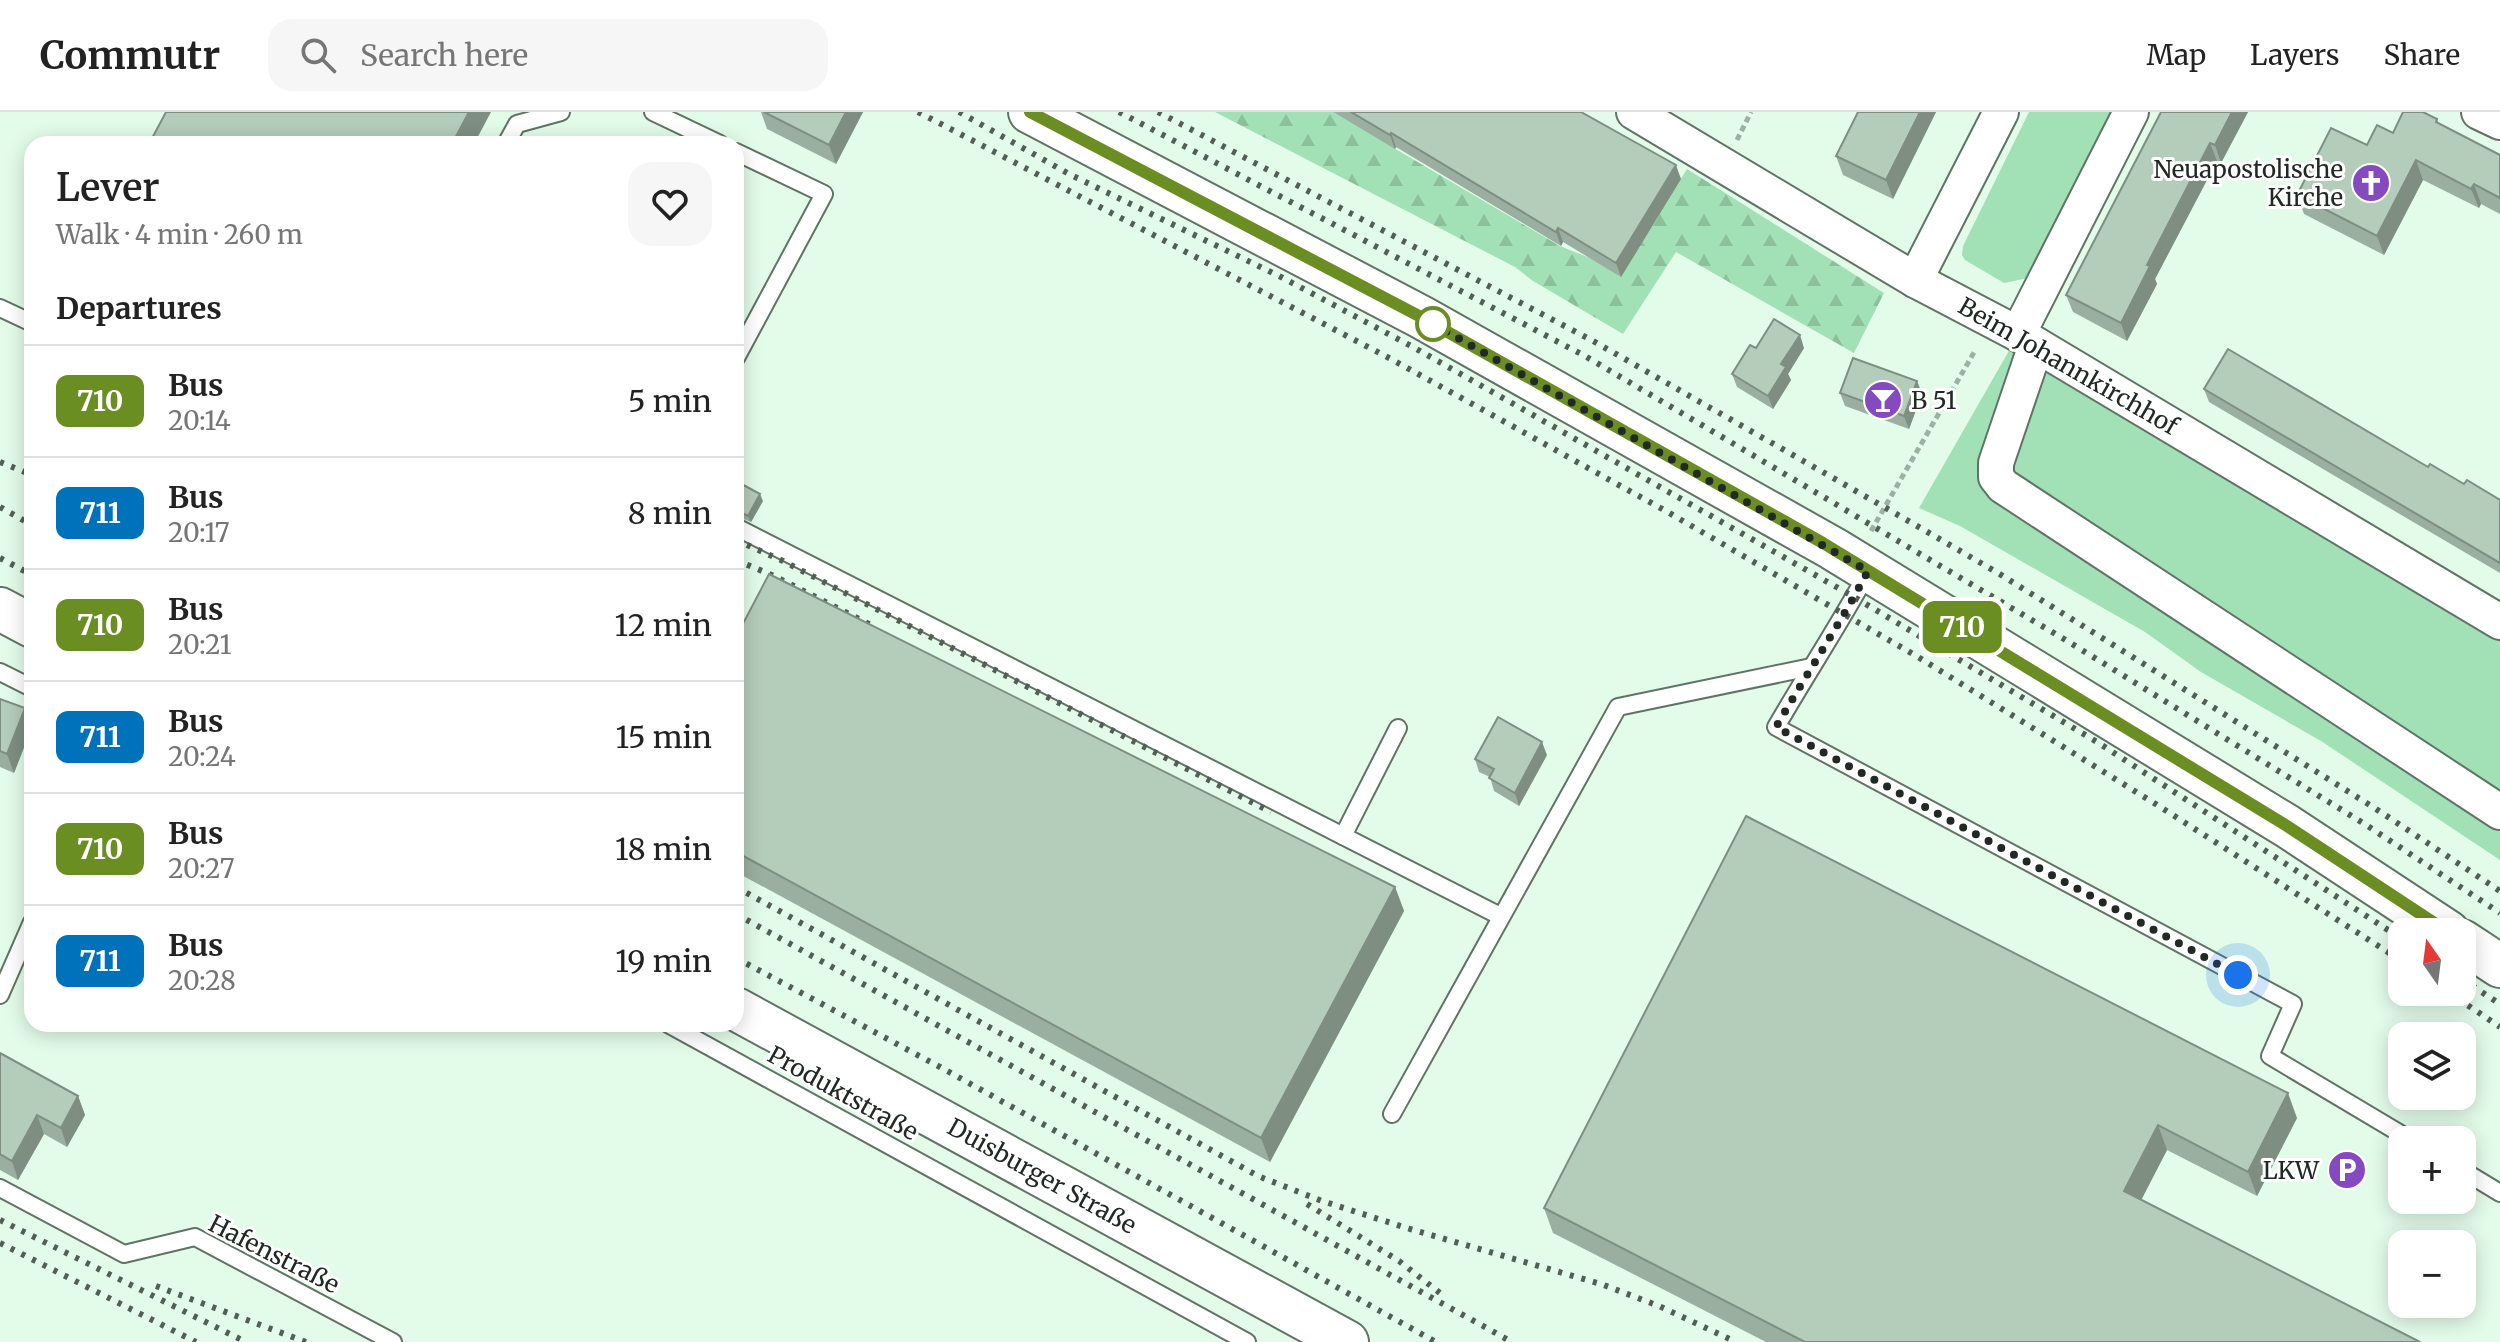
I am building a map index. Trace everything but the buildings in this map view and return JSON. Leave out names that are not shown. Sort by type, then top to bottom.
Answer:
[{"type":"street","points":[[1030,112],[1868,555],[2427,918]]},
{"type":"street","name":"Beim Johannkirchhof","points":[[1634,112],[1915,280],[2016,333],[2500,622]]},
{"type":"street","points":[[1915,280],[2001,112]]},
{"type":"street","points":[[2131,112],[2016,333],[1996,477],[2003,486],[2500,812]]},
{"type":"street","points":[[2479,112],[2500,122]]},
{"type":"street","points":[[0,609],[24,622]]},
{"type":"street","points":[[2476,950],[2500,966]]},
{"type":"street","name":"Duisburger Straße","points":[[744,1013],[1347,1342]]},
{"type":"lane","points":[[510,136],[517,124],[561,112]]},
{"type":"lane","points":[[653,112],[703,136]]},
{"type":"lane","points":[[744,156],[824,194],[744,343]]},
{"type":"lane","points":[[0,308],[24,319]]},
{"type":"lane","points":[[744,531],[1500,916]]},
{"type":"lane","points":[[1868,555],[1837,629],[1776,727],[2293,1004],[2270,1056],[2388,1126]]},
{"type":"lane","points":[[1392,1114],[1618,707],[1811,667]]},
{"type":"lane","points":[[0,672],[24,684]]},
{"type":"lane","points":[[1343,836],[1398,728]]},
{"type":"lane","points":[[0,995],[24,940]]},
{"type":"lane","name":"Produktstraße","points":[[683,1032],[1247,1342]]},
{"type":"lane","points":[[2476,1178],[2500,1193]]},
{"type":"lane","name":"Hafenstraße","points":[[0,1188],[124,1254],[195,1237],[393,1342]]},
{"type":"path","points":[[1747,120],[1751,112]]},
{"type":"path","points":[[1868,555],[2016,333]]},
{"type":"green space","points":[[1215,112],[1333,112],[1560,246],[1590,258],[1621,276],[1687,169],[1884,293],[1854,353],[1676,252],[1623,334],[1533,281],[1515,267]]},
{"type":"green space","points":[[2029,112],[2113,112],[2028,278],[2004,283],[1965,260],[1963,246]]},
{"type":"green space","points":[[2010,349],[2054,372],[2500,640],[2500,860],[2321,741],[2201,672],[2145,632],[1960,526],[1919,508]]},
{"type":"railway","points":[[918,112],[1391,359],[1664,510],[1918,657],[2388,952]]},
{"type":"railway","points":[[959,112],[1069,174],[1281,277],[1413,347],[1854,597],[2097,742],[2388,930]]},
{"type":"railway","points":[[1119,112],[1585,356],[2064,639],[2363,823],[2500,913]]},
{"type":"railway","points":[[1158,112],[1595,342],[1912,523],[1998,573],[2373,807],[2500,891]]},
{"type":"railway","points":[[0,462],[24,472]]},
{"type":"railway","points":[[0,507],[24,520]]},
{"type":"railway","points":[[744,544],[1271,812]]},
{"type":"railway","points":[[0,558],[24,571]]},
{"type":"railway","points":[[744,563],[873,626]]},
{"type":"railway","points":[[744,891],[1258,1176],[1322,1201],[1410,1229],[1601,1284],[1659,1306],[1736,1342]]},
{"type":"railway","points":[[744,918],[1512,1342]]},
{"type":"railway","points":[[744,962],[940,1067],[1436,1342]]},
{"type":"railway","points":[[2476,988],[2500,1004]]},
{"type":"railway","points":[[2469,1006],[2500,1027]]},
{"type":"railway","points":[[1307,1204],[1399,1261],[1440,1293]]},
{"type":"railway","points":[[0,1220],[246,1342]]},
{"type":"railway","points":[[0,1243],[196,1342]]},
{"type":"railway","points":[[156,1286],[306,1342]]},
{"type":"bus line","name":"710","points":[[1030,112],[1421,317],[1823,543],[2287,826],[2427,918]]},
{"type":"place","name":"Neuapostolische Kirche","points":[[2371,183]]},
{"type":"place","name":"B 51","points":[[1883,400]]},
{"type":"place","name":"LKW","points":[[2347,1170]]},
{"type":"route","points":[[1433,324],[1421,317],[1868,571],[1837,629],[1776,727],[2238,975]]}]
